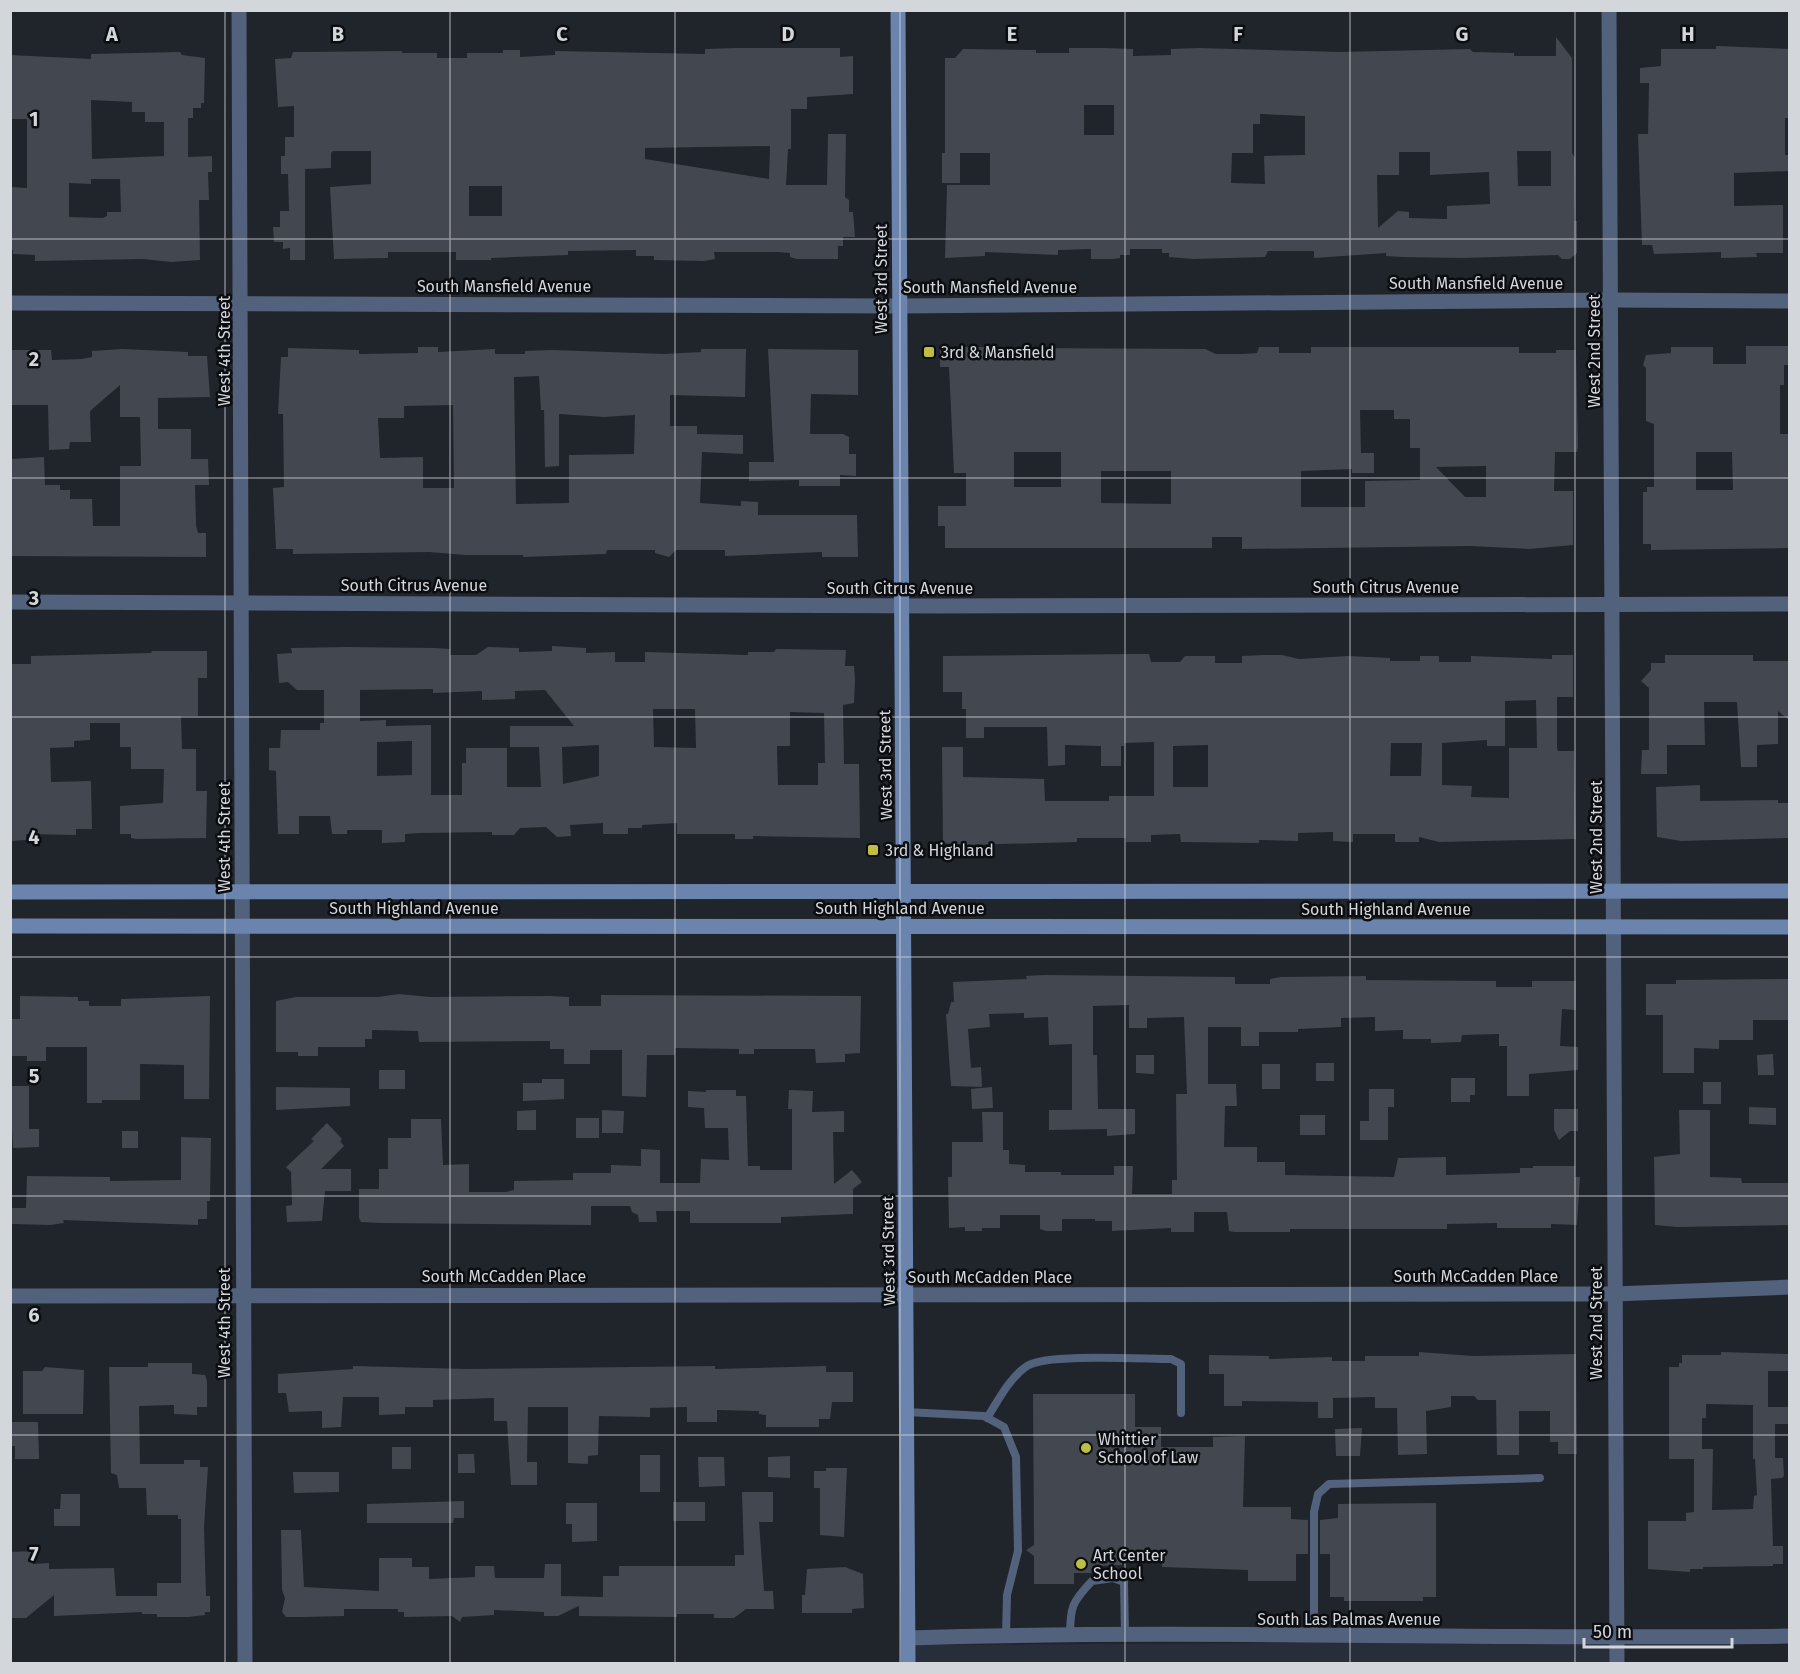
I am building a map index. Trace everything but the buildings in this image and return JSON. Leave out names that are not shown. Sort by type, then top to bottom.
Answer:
[{"type":"main road","name":"West 3rd Street","points":[[898,10],[908,1664]]},
{"type":"main road","name":"South Highland Avenue","points":[[10,892],[1790,891]]},
{"type":"main road","name":"South Highland Avenue","points":[[10,926],[1790,927]]},
{"type":"street","name":"West 4th Street","points":[[239,10],[242,303],[242,1294],[245,1664]]},
{"type":"street","name":"West 2nd Street","points":[[1609,10],[1617,1664]]},
{"type":"street","name":"South Mansfield Avenue","points":[[10,303],[899,306],[1612,300],[1790,302]]},
{"type":"street","name":"South Citrus Avenue","points":[[10,602],[900,605],[1790,604]]},
{"type":"street","name":"South McCadden Place","points":[[10,1296],[1614,1294],[1790,1287]]},
{"type":"street","name":"South Las Palmas Avenue","points":[[908,1638],[1006,1635],[1617,1639],[1790,1636]]},
{"type":"lane","points":[[987,1418],[1014,1377],[1029,1364],[1069,1358],[1171,1359],[1181,1364],[1181,1413]]},
{"type":"lane","points":[[906,1412],[961,1413],[987,1418],[1004,1427],[1016,1457],[1018,1551],[1007,1595],[1006,1635]]},
{"type":"lane","points":[[1314,1637],[1314,1512],[1318,1494],[1329,1484],[1540,1478]]},
{"type":"lane","points":[[1070,1636],[1070,1607],[1078,1596],[1092,1581],[1113,1578],[1124,1582],[1125,1636]]},
{"type":"shaded area","points":[[1613,1641],[1613,1663],[912,1664],[912,1645]]},
{"type":"place","name":"3rd & Mansfield","points":[[929,352]]},
{"type":"place","name":"3rd & Highland","points":[[873,850]]},
{"type":"place","name":"Whittier School of Law","points":[[1086,1448]]},
{"type":"place","name":"Art Center School","points":[[1081,1564]]}]
